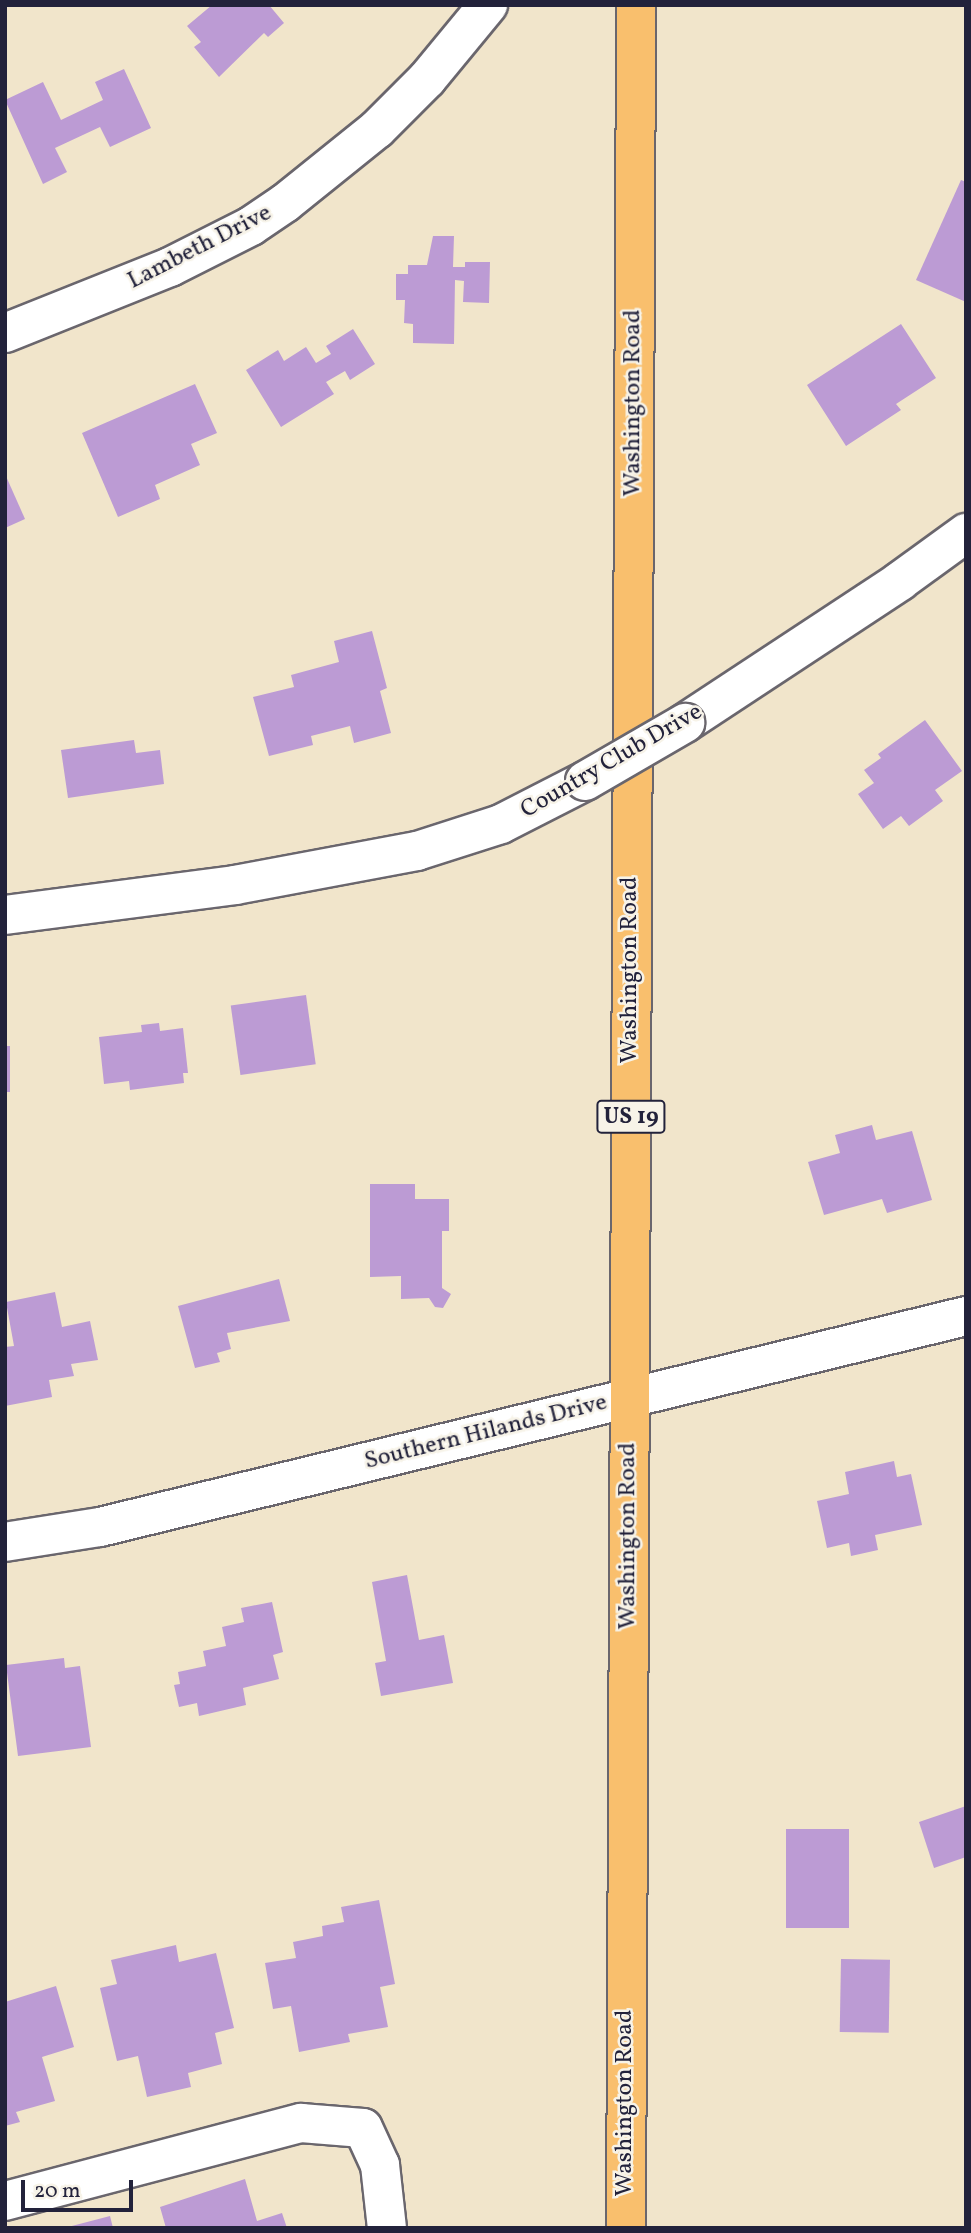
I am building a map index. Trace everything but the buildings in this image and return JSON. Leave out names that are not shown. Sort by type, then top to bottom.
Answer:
[{"type":"main road","name":"Washington Road","points":[[626,2228],[636,5]]},
{"type":"street","name":"Lambeth Drive","points":[[5,333],[170,267],[285,203],[377,129],[427,79],[488,5]]},
{"type":"street","name":"Country Club Drive","points":[[5,915],[235,885],[417,851],[501,824],[585,782],[685,723],[900,581],[966,533]]},
{"type":"street","name":"Southern Hilands Drive","points":[[5,1542],[100,1527],[966,1316]]},
{"type":"street","points":[[5,2201],[301,2123],[363,2129],[380,2165],[387,2228]]}]
